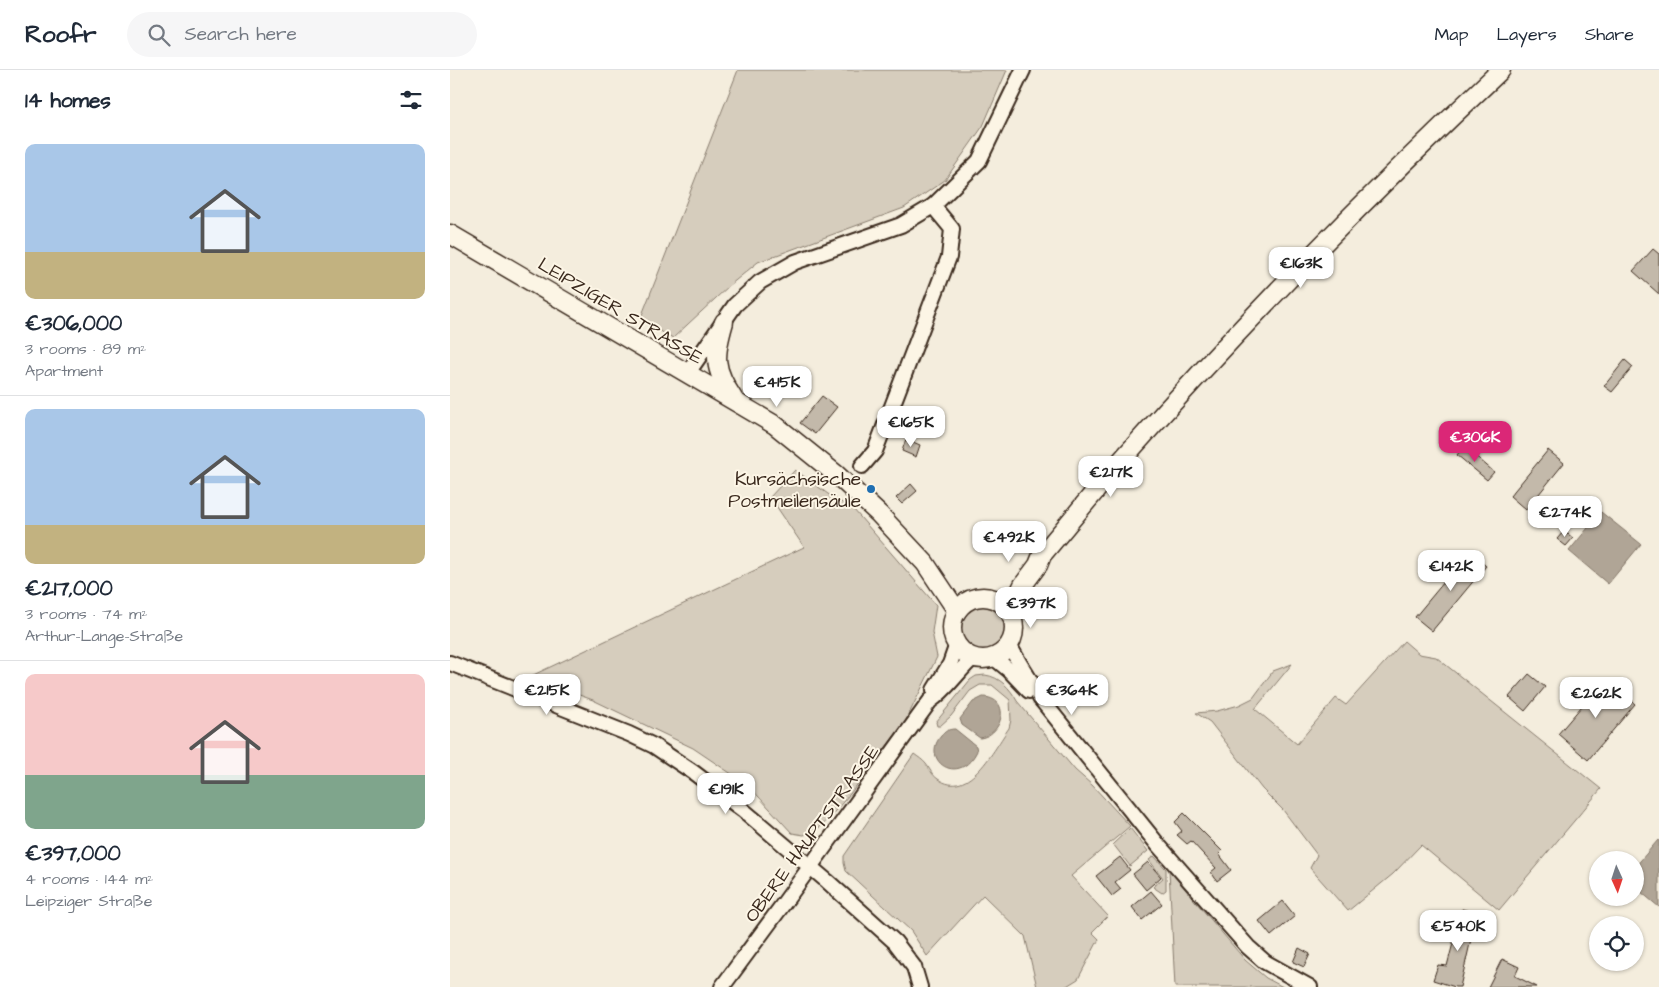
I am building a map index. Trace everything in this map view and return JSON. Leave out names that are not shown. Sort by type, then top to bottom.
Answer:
[{"type":"main road","points":[[1010,612],[1023,585],[1038,565],[1042,556],[1125,455],[1237,332],[1349,216],[1501,70]]},
{"type":"main road","name":"LEIPZIGER STRASSE","points":[[450,234],[775,426],[830,470],[879,514],[924,563],[957,611]]},
{"type":"main road","points":[[724,322],[716,360],[719,373],[735,401]]},
{"type":"main road","points":[[994,599],[1009,587],[1033,560],[1042,556]]},
{"type":"main road","name":"LEIPZIGER STRASSE","points":[[924,563],[937,570],[970,600]]},
{"type":"main road","points":[[979,597],[994,599],[1003,604],[1010,612],[1013,619],[1013,638],[1002,653],[983,659],[974,657],[965,653],[957,644],[952,629],[953,620],[957,611],[970,600],[979,597]]},
{"type":"street","points":[[686,374],[735,305],[760,282],[795,262],[901,225],[933,206],[979,161],[1023,70]]},
{"type":"street","points":[[862,466],[875,451],[949,257],[952,229],[933,206]]},
{"type":"street","name":"OBERE HAUPTSTRASSE","points":[[930,701],[932,693],[950,664],[957,644]]},
{"type":"street","points":[[1010,644],[1018,662],[1040,698],[1166,855],[1248,947],[1265,962],[1310,987]]},
{"type":"street","name":"OBERE HAUPTSTRASSE","points":[[722,987],[930,701],[938,696],[958,672],[974,657]]},
{"type":"street","points":[[993,657],[1009,670],[1028,690],[1040,698]]},
{"type":"street","points":[[450,663],[629,734],[654,746],[693,772],[811,867],[895,942],[914,967],[920,987]]},
{"type":"shaded area","points":[[738,70],[1007,70],[983,126],[945,180],[904,208],[758,262],[730,285],[673,338],[640,320]]},
{"type":"shaded area","points":[[795,470],[854,510],[936,605],[932,632],[937,657],[905,722],[850,794],[822,826],[804,835],[792,833],[748,785],[693,748],[593,700],[529,677],[804,547],[770,497]]},
{"type":"shaded area","points":[[1601,512],[1641,544],[1608,584],[1569,551]]},
{"type":"shaded area","points":[[978,605],[988,605],[1002,615],[1006,628],[1002,641],[996,647],[988,651],[978,651],[964,641],[960,633],[960,623],[970,609]]},
{"type":"shaded area","points":[[1404,641],[1419,654],[1436,657],[1601,789],[1499,910],[1421,845],[1393,874],[1348,911],[1310,868],[1317,855],[1283,810],[1262,789],[1210,722],[1196,713],[1217,711],[1239,705],[1253,698],[1273,671],[1292,664],[1255,709],[1297,744],[1336,698],[1346,705]]},
{"type":"shaded area","points":[[985,675],[995,678],[1008,688],[1075,770],[1092,785],[1130,826],[1071,876],[1108,916],[1092,932],[1099,939],[1078,979],[1065,987],[1037,987],[1025,936],[983,895],[927,956],[911,931],[846,871],[844,856],[914,754],[925,763],[938,779],[949,784],[960,783],[970,778],[980,770],[988,759],[1009,728],[1011,720],[1010,700],[992,685],[980,685],[970,691],[951,716],[940,726],[937,726],[936,722],[970,680],[976,676]]},
{"type":"shaded area","points":[[983,697],[998,703],[1001,717],[999,724],[994,730],[980,738],[962,725],[960,719],[973,702]]},
{"type":"shaded area","points":[[955,729],[976,746],[977,751],[969,762],[961,768],[952,769],[938,761],[935,754],[936,745],[941,736],[949,730]]},
{"type":"shaded area","points":[[1130,828],[1148,851],[1130,866],[1113,844]]},
{"type":"shaded area","points":[[1658,840],[1659,907],[1644,894],[1644,856]]},
{"type":"shaded area","points":[[1154,856],[1166,869],[1166,890],[1162,893],[1153,887],[1163,878],[1149,860]]},
{"type":"shaded area","points":[[1169,870],[1245,960],[1266,978],[1283,987],[1175,987]]},
{"type":"building","points":[[1653,249],[1659,254],[1659,294],[1633,271]]},
{"type":"building","points":[[1625,360],[1633,367],[1612,392],[1604,386]]},
{"type":"building","points":[[822,396],[837,407],[815,434],[800,423]]},
{"type":"building","points":[[906,439],[920,445],[916,457],[902,451]]},
{"type":"building","points":[[1464,446],[1494,472],[1487,480],[1457,455]]},
{"type":"building","points":[[1548,450],[1564,463],[1526,510],[1510,496]]},
{"type":"building","points":[[911,484],[917,491],[902,504],[896,498]]},
{"type":"building","points":[[1564,531],[1573,538],[1566,546],[1557,539]]},
{"type":"building","points":[[1469,552],[1486,566],[1432,631],[1415,617]]},
{"type":"building","points":[[1529,674],[1545,687],[1525,711],[1509,697]]},
{"type":"building","points":[[1605,679],[1635,704],[1588,760],[1558,734]]},
{"type":"building","points":[[1184,813],[1222,851],[1219,854],[1231,870],[1217,881],[1211,872],[1216,868],[1191,841],[1187,844],[1177,835],[1182,831],[1175,822]]},
{"type":"building","points":[[1120,857],[1130,870],[1115,882],[1121,889],[1112,896],[1096,876]]},
{"type":"building","points":[[1148,862],[1161,877],[1146,890],[1133,874]]},
{"type":"building","points":[[1151,891],[1162,904],[1142,920],[1132,907]]},
{"type":"building","points":[[1283,901],[1295,916],[1271,936],[1259,921]]},
{"type":"building","points":[[1462,909],[1477,913],[1460,987],[1455,987],[1433,980],[1438,965],[1447,966]]},
{"type":"building","points":[[1299,948],[1310,954],[1304,967],[1293,962]]},
{"type":"building","points":[[1502,959],[1519,967],[1515,976],[1537,987],[1488,987]]},
{"type":"place","name":"Kursächsische Postmeilensäule","points":[[871,489]]}]
